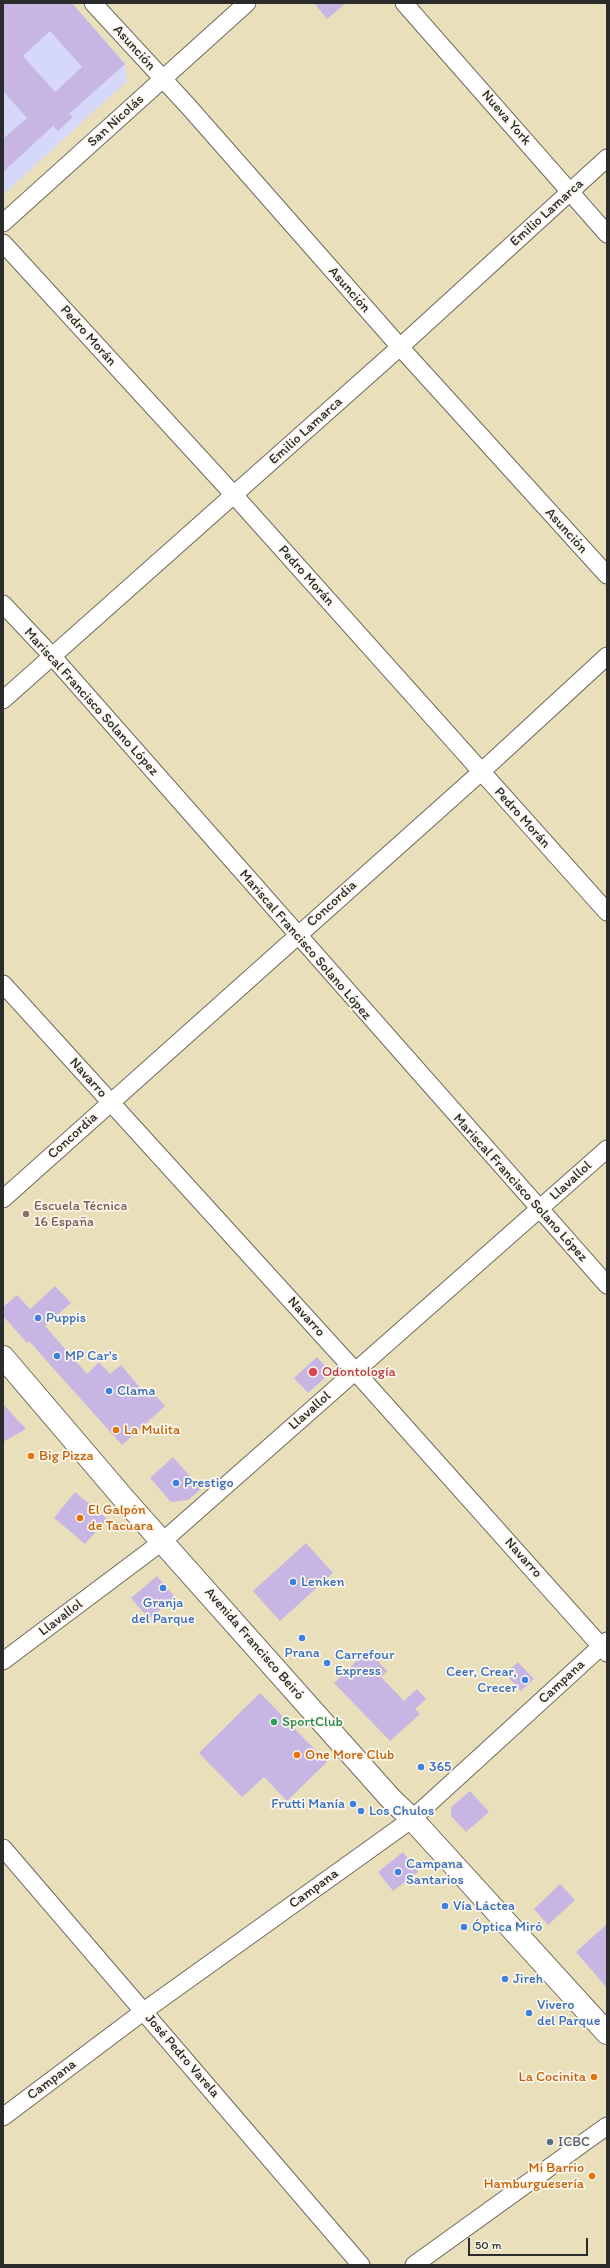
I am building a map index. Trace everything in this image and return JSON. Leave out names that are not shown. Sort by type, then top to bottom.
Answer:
[{"type":"main road","name":"Avenida Francisco Beiró","points":[[3,1357],[391,1799],[412,1819],[607,2033]]},
{"type":"street","name":"Asunción","points":[[93,3],[607,576]]},
{"type":"street","name":"San Nicolás","points":[[3,223],[247,3]]},
{"type":"street","name":"Nueva York","points":[[404,3],[607,234]]},
{"type":"street","name":"Emilio Lamarca","points":[[3,700],[234,496],[607,158]]},
{"type":"street","name":"Pedro Morán","points":[[3,243],[234,496],[607,912]]},
{"type":"street","name":"Mariscal Francisco Solano López","points":[[3,604],[53,657],[538,1210],[607,1286]]},
{"type":"street","name":"Concordia","points":[[3,1199],[481,772],[607,656]]},
{"type":"street","name":"Navarro","points":[[3,984],[605,1646]]},
{"type":"street","name":"Llavallol","points":[[3,1661],[163,1541],[607,1149]]},
{"type":"street","name":"Campana","points":[[3,2117],[144,2011],[412,1819],[605,1646]]},
{"type":"street","name":"José Pedro Varela","points":[[3,1848],[361,2265]]},
{"type":"street","points":[[414,2265],[607,2126]]},
{"type":"shaded area","points":[[3,3],[72,3],[125,64],[127,81],[4,194]]},
{"type":"building","points":[[3,3],[72,3],[125,64],[69,114],[73,117],[58,131],[53,126],[3,172],[3,139],[27,118],[3,91]],"holes":[[[50,31],[82,67],[55,92],[23,56]]]},
{"type":"building","points":[[314,3],[346,3],[327,19]]},
{"type":"building","points":[[55,1286],[71,1303],[45,1326],[87,1374],[99,1362],[110,1374],[121,1365],[148,1397],[153,1393],[165,1406],[122,1445],[29,1341],[27,1343],[3,1316],[3,1307],[17,1295],[30,1309]]},
{"type":"building","name":"Odontología","points":[[317,1357],[325,1366],[324,1379],[308,1393],[294,1378]]},
{"type":"building","points":[[3,1404],[26,1429],[3,1442]]},
{"type":"building","name":"Prestigo","points":[[173,1457],[201,1489],[188,1500],[171,1502],[150,1478]]},
{"type":"building","name":"El Galpón de Tacuara","points":[[75,1492],[107,1519],[85,1544],[54,1518]]},
{"type":"building","name":"Lenken","points":[[306,1543],[333,1573],[280,1621],[253,1591]]},
{"type":"building","points":[[157,1576],[175,1597],[149,1619],[131,1598]]},
{"type":"building","points":[[368,1650],[387,1671],[381,1677],[404,1701],[417,1689],[426,1699],[415,1709],[420,1714],[390,1741],[334,1683]]},
{"type":"building","points":[[518,1662],[534,1679],[521,1691],[505,1674]]},
{"type":"building","points":[[260,1693],[327,1762],[287,1801],[264,1777],[242,1797],[199,1753]]},
{"type":"building","points":[[470,1791],[489,1812],[466,1832],[451,1816],[451,1807]]},
{"type":"building","name":"Campana Santarios","points":[[403,1852],[418,1872],[393,1891],[378,1872]]},
{"type":"building","points":[[560,1884],[575,1900],[548,1925],[534,1909]]},
{"type":"building","points":[[607,1924],[607,1988],[576,1952]]},
{"type":"place","name":"Escuela Técnica 16 España","points":[[26,1214]]},
{"type":"place","name":"Puppis","points":[[38,1318]]},
{"type":"place","name":"MP Car's","points":[[57,1356]]},
{"type":"place","name":"Odontología","points":[[313,1372]]},
{"type":"place","name":"Clama","points":[[109,1391]]},
{"type":"place","name":"La Mulita","points":[[116,1430]]},
{"type":"place","name":"Big Pizza","points":[[31,1456]]},
{"type":"place","name":"Prestigo","points":[[176,1483]]},
{"type":"place","name":"El Galpón de Tacuara","points":[[80,1518]]},
{"type":"place","name":"Lenken","points":[[293,1582]]},
{"type":"place","name":"Granja del Parque","points":[[163,1588]]},
{"type":"place","name":"Prana","points":[[302,1638]]},
{"type":"place","name":"Carrefour Express","points":[[327,1663]]},
{"type":"place","name":"Ceer, Crear, Crecer","points":[[525,1680]]},
{"type":"place","name":"SportClub","points":[[274,1722]]},
{"type":"place","name":"One More Club","points":[[297,1755]]},
{"type":"place","name":"365","points":[[421,1767]]},
{"type":"place","name":"Frutti Manía","points":[[353,1804]]},
{"type":"place","name":"Los Chulos","points":[[361,1811]]},
{"type":"place","name":"Campana Santarios","points":[[398,1872]]},
{"type":"place","name":"Vía Láctea","points":[[445,1906]]},
{"type":"place","name":"Óptica Miró","points":[[464,1927]]},
{"type":"place","name":"Jireh","points":[[505,1979]]},
{"type":"place","name":"Vivero del Parque","points":[[529,2013]]},
{"type":"place","name":"La Cocinita","points":[[594,2077]]},
{"type":"place","name":"ICBC","points":[[550,2142]]},
{"type":"place","name":"Mi Barrio Hamburguesería","points":[[592,2176]]}]
